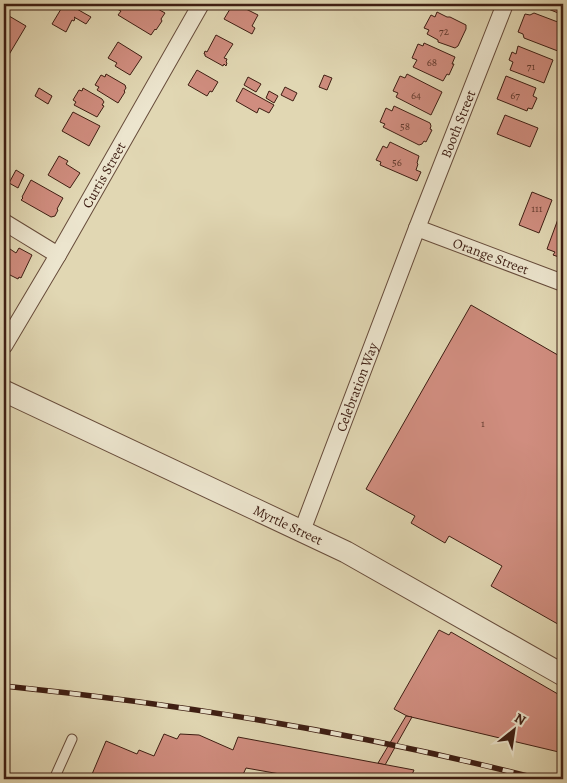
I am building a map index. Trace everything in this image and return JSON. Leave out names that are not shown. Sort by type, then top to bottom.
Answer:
[{"type":"street","name":"Curtis Street","points":[[4,346],[201,4]]},
{"type":"street","name":"Booth Street","points":[[411,244],[505,4]]},
{"type":"street","points":[[4,222],[58,255]]},
{"type":"street","name":"Orange Street","points":[[417,228],[563,283]]},
{"type":"street","name":"Celebration Way","points":[[302,531],[411,244]]},
{"type":"street","name":"Myrtle Street","points":[[4,390],[351,555],[563,675]]},
{"type":"lane","points":[[54,779],[72,739]]},
{"type":"building","points":[[64,4],[68,4],[91,17],[86,24],[74,17],[74,21],[72,20],[66,32],[52,24]]},
{"type":"building","points":[[120,4],[149,4],[165,13],[161,19],[162,21],[151,35],[118,15],[121,11],[117,9]]},
{"type":"building","points":[[233,4],[258,15],[252,26],[255,28],[252,34],[224,19]]},
{"type":"building","points":[[536,4],[563,4],[563,15]]},
{"type":"building","points":[[437,12],[466,25],[458,46],[455,48],[438,42],[438,40],[427,34],[429,30],[424,28],[431,15],[435,17]]},
{"type":"building","points":[[4,13],[26,26],[4,63]]},
{"type":"building","points":[[534,13],[563,24],[563,53],[524,38],[523,34],[518,32],[525,14],[530,15]]},
{"type":"building","points":[[216,35],[233,44],[224,58],[227,59],[226,66],[204,54]]},
{"type":"building","points":[[118,42],[142,57],[130,75],[115,66],[117,63],[108,58]]},
{"type":"building","points":[[424,43],[455,57],[449,75],[447,74],[443,81],[413,67],[417,60],[412,58],[418,44],[423,46]]},
{"type":"building","points":[[518,46],[553,60],[544,83],[510,70],[513,62],[509,60],[512,52],[516,54]]},
{"type":"building","points":[[197,70],[218,82],[207,96],[188,85]]},
{"type":"building","points":[[106,74],[125,85],[125,92],[118,103],[97,90],[99,87],[95,85],[101,75],[105,77]]},
{"type":"building","points":[[407,74],[442,92],[431,115],[396,97],[398,93],[393,91],[400,76],[405,78]]},
{"type":"building","points":[[324,75],[332,78],[327,90],[319,87]]},
{"type":"building","points":[[506,76],[536,88],[533,96],[537,98],[532,109],[528,108],[527,111],[497,99]]},
{"type":"building","points":[[248,77],[261,84],[256,92],[244,85]]},
{"type":"building","points":[[285,87],[297,93],[293,101],[281,95]]},
{"type":"building","points":[[39,88],[52,96],[48,104],[35,96]]},
{"type":"building","points":[[83,88],[104,102],[102,105],[104,106],[97,117],[74,105],[76,102],[73,100],[79,90],[82,91]]},
{"type":"building","points":[[243,88],[274,105],[269,113],[259,108],[257,113],[236,101]]},
{"type":"building","points":[[269,91],[278,96],[274,103],[266,98]]},
{"type":"building","points":[[394,106],[430,123],[430,129],[432,130],[426,142],[424,141],[419,145],[383,127],[385,124],[380,122],[386,108],[392,111]]},
{"type":"building","points":[[73,112],[100,126],[89,146],[62,131]]},
{"type":"building","points":[[505,115],[538,128],[530,147],[497,134]]},
{"type":"building","points":[[390,142],[419,156],[416,170],[421,172],[417,181],[380,165],[381,162],[376,160],[383,146],[387,148]]},
{"type":"building","points":[[59,156],[68,161],[66,164],[80,173],[70,188],[48,175]]},
{"type":"building","points":[[16,170],[24,175],[18,188],[9,183]]},
{"type":"building","points":[[31,180],[63,198],[55,216],[51,217],[21,200]]},
{"type":"building","points":[[532,192],[552,200],[539,233],[519,225]]},
{"type":"building","points":[[561,211],[563,212],[562,258],[553,255],[555,252],[547,249]]},
{"type":"building","points":[[19,248],[32,255],[21,278],[19,277],[18,279],[4,272],[4,259],[10,249],[16,253]]},
{"type":"building","points":[[471,305],[563,358],[563,627],[491,586],[502,566],[449,536],[445,543],[411,523],[415,516],[366,489]]},
{"type":"building","points":[[439,630],[449,635],[451,632],[563,697],[563,753],[407,716],[394,709]]},
{"type":"building","points":[[406,716],[412,717],[385,765],[378,763]]},
{"type":"building","points":[[164,734],[177,739],[180,734],[199,735],[233,750],[238,737],[414,770],[410,779],[308,779],[246,768],[241,779],[90,779],[106,741],[137,754],[139,750],[154,756]]},
{"type":"railway","points":[[4,686],[206,711],[273,722],[407,748],[539,779]]}]
